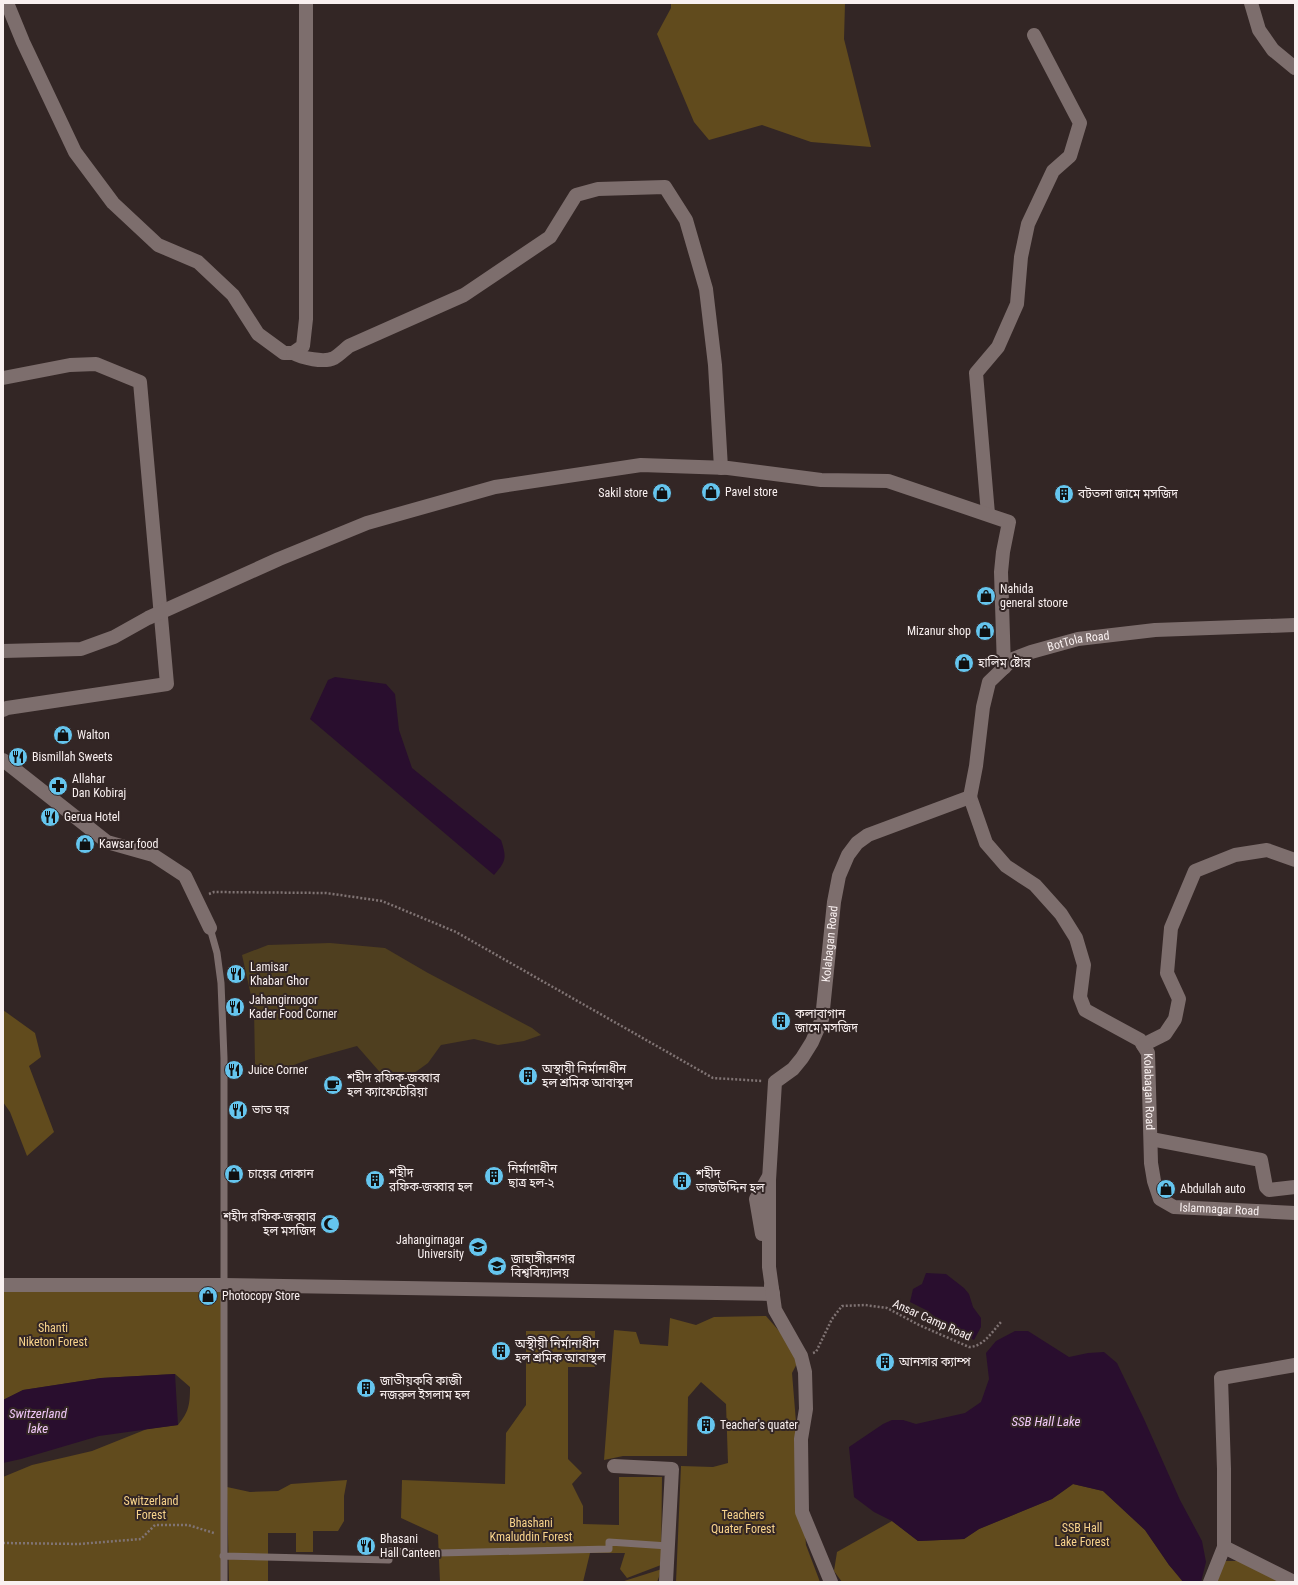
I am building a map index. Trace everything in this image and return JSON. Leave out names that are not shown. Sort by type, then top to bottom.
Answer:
[{"type":"street","points":[[7,3],[23,42],[75,152],[113,203],[158,245],[198,262],[233,295],[258,334],[284,353],[293,353],[301,358],[333,358],[349,346],[464,294],[550,237],[576,195],[598,189],[665,187],[686,220],[706,289],[715,365],[721,468]]},
{"type":"street","points":[[293,353],[303,346],[306,319],[306,3]]},
{"type":"street","points":[[1251,3],[1259,30],[1273,50],[1295,68]]},
{"type":"street","points":[[988,514],[976,373],[998,347],[1017,304],[1022,257],[1028,224],[1053,171],[1070,156],[1080,122],[1034,35]]},
{"type":"street","points":[[3,378],[70,365],[96,364],[140,382],[167,684],[7,708],[3,710]]},
{"type":"street","points":[[3,651],[81,649],[114,637],[161,612],[279,559],[367,523],[495,486],[641,465],[721,468],[821,480],[888,481],[1009,522],[1001,572],[1004,668]]},
{"type":"street","name":"BotTola Road","points":[[970,797],[989,682],[1013,659],[1031,652],[1078,639],[1155,630],[1295,625]]},
{"type":"street","points":[[3,760],[107,842],[153,855],[185,876],[210,928]]},
{"type":"street","name":"Kolabagan Road","points":[[775,1082],[793,1069],[802,1058],[812,1042],[822,1019],[834,902],[839,876],[848,855],[857,843],[868,835],[970,797],[986,843],[1006,866],[1035,885],[1061,914],[1076,938],[1084,965],[1080,997],[1085,1010],[1140,1040],[1148,1053],[1151,1163]]},
{"type":"street","points":[[1144,1045],[1165,1034],[1175,1019],[1179,999],[1167,973],[1170,928],[1195,871],[1235,855],[1267,850],[1295,860]]},
{"type":"street","points":[[775,1082],[769,1176],[769,1267],[775,1310],[801,1356],[805,1372],[806,1409],[801,1439],[802,1512],[834,1581]]},
{"type":"street","points":[[1151,1139],[1262,1160],[1266,1187],[1269,1190],[1295,1187]]},
{"type":"street","name":"Islamnagar Road","points":[[1151,1163],[1154,1182],[1160,1199],[1174,1207],[1295,1213]]},
{"type":"street","points":[[3,1285],[224,1285],[773,1294]]},
{"type":"street","points":[[1210,1582],[1224,1546],[1224,1469],[1221,1378],[1295,1365]]},
{"type":"street","points":[[614,1466],[672,1469],[666,1582]]},
{"type":"street","points":[[1224,1546],[1294,1582]]},
{"type":"lane","points":[[210,928],[217,953],[221,983],[224,1050],[224,1582]]},
{"type":"lane","points":[[224,1556],[389,1560],[389,1551],[439,1553],[609,1549],[609,1542],[668,1546]]},
{"type":"path","points":[[195,899],[214,892],[326,892],[382,901],[456,932],[713,1078],[775,1082]]},
{"type":"path","name":"Ansar Camp Road","points":[[801,1356],[816,1352],[832,1319],[842,1306],[865,1305],[887,1308],[919,1325],[969,1348],[975,1348],[981,1344],[1001,1322]]},
{"type":"path","points":[[3,1543],[79,1544],[141,1539],[155,1525],[188,1525],[214,1533],[224,1556]]},
{"type":"shaded area","points":[[330,943],[385,948],[428,973],[532,1028],[541,1035],[524,1041],[498,1045],[474,1039],[441,1045],[428,1063],[410,1076],[385,1078],[357,1046],[310,1059],[272,1073],[255,1064],[254,1009],[242,955],[268,945]]},
{"type":"green space","points":[[671,3],[845,3],[844,39],[871,147],[811,142],[762,125],[709,140],[694,122],[657,34],[671,8]]},
{"type":"green space","points":[[3,1010],[35,1033],[41,1057],[29,1066],[54,1132],[27,1156],[10,1112],[3,1102]]},
{"type":"green space","points":[[3,1285],[224,1285],[225,1582],[3,1582],[3,1477],[32,1465],[92,1451],[147,1429],[178,1425],[185,1416],[188,1408],[190,1387],[175,1374],[101,1378],[23,1390],[3,1400]]},
{"type":"green space","name":"Teachers Quater Forest","points":[[766,1316],[801,1356],[792,1373],[806,1545],[820,1582],[676,1582],[681,1466],[713,1467],[728,1463],[726,1404],[701,1382],[688,1397],[687,1456],[623,1456],[604,1460],[614,1330],[636,1332],[640,1344],[668,1346],[670,1318],[696,1325],[714,1317]]},
{"type":"green space","name":"Bhashani Kmaluddin Forest","points":[[526,1331],[595,1331],[595,1367],[568,1367],[568,1459],[582,1473],[572,1484],[583,1506],[583,1524],[619,1525],[619,1477],[662,1477],[661,1565],[627,1578],[620,1569],[625,1553],[590,1553],[583,1582],[440,1582],[438,1535],[401,1518],[402,1480],[505,1484],[506,1433],[526,1405]]},
{"type":"green space","points":[[347,1480],[344,1496],[344,1521],[338,1531],[313,1531],[313,1552],[296,1552],[296,1533],[268,1533],[268,1582],[229,1582],[227,1487],[250,1492],[278,1491],[291,1484]]},
{"type":"green space","name":"SSB Hall Lake Forest","points":[[1073,1484],[1103,1491],[1145,1530],[1169,1565],[1185,1582],[842,1582],[834,1571],[837,1552],[892,1521],[918,1541],[964,1539],[979,1529],[1052,1499]]},
{"type":"green space","points":[[1223,1561],[1238,1561],[1283,1582],[1216,1582]]},
{"type":"green space","points":[[662,1569],[657,1582],[621,1582]]},
{"type":"water","points":[[335,677],[386,684],[395,694],[399,730],[412,768],[501,840],[505,855],[503,863],[494,875],[310,719],[328,680]]},
{"type":"water","points":[[926,1273],[946,1274],[964,1288],[969,1294],[973,1307],[981,1318],[981,1327],[974,1340],[946,1326],[928,1311],[910,1302],[913,1289],[922,1284]]},
{"type":"water","name":"SSB Hall Lake","points":[[1015,1331],[1028,1331],[1069,1357],[1088,1353],[1104,1352],[1117,1363],[1180,1500],[1202,1541],[1206,1562],[1201,1582],[1183,1582],[1169,1565],[1145,1530],[1103,1491],[1073,1484],[1052,1499],[979,1529],[964,1539],[918,1541],[892,1521],[874,1512],[854,1497],[849,1447],[883,1424],[892,1420],[903,1420],[916,1424],[965,1413],[981,1402],[989,1379],[986,1353],[996,1341]]},
{"type":"water","name":"Switzerland lake","points":[[175,1374],[178,1425],[99,1436],[3,1463],[3,1400],[23,1390],[101,1378]]},
{"type":"place","name":"Pavel store","points":[[711,492]]},
{"type":"place","name":"Sakil store","points":[[662,493]]},
{"type":"place","name":"বটতলা জামে মসজিদ","points":[[1064,494]]},
{"type":"place","name":"Nahida general stoore","points":[[986,596]]},
{"type":"place","name":"Mizanur shop","points":[[985,631]]},
{"type":"place","name":"হালিম ষ্টোর","points":[[964,663]]},
{"type":"place","name":"Walton","points":[[63,735]]},
{"type":"place","name":"Bismillah Sweets","points":[[18,757]]},
{"type":"place","name":"Allahar Dan Kobiraj","points":[[58,786]]},
{"type":"place","name":"Gerua Hotel","points":[[50,817]]},
{"type":"place","name":"Kawsar food","points":[[85,844]]},
{"type":"place","name":"Lamisar Khabar Ghor","points":[[236,974]]},
{"type":"place","name":"Jahangirnogor Kader Food Corner","points":[[235,1007]]},
{"type":"place","name":"কলাবাগান জামে মসজিদ","points":[[781,1021]]},
{"type":"place","name":"Juice Corner","points":[[234,1070]]},
{"type":"place","name":"অস্থায়ী নির্মানাধীন হল শ্রমিক আবাস্থল","points":[[528,1076]]},
{"type":"place","name":"শহীদ রফিক-জব্বার হল ক্যাফেটেরিয়া","points":[[333,1085]]},
{"type":"place","name":"ভাত ঘর","points":[[238,1110]]},
{"type":"place","name":"চায়ের দোকান","points":[[234,1174]]},
{"type":"place","name":"নির্মাণাধীন ছাত্র হল-২","points":[[494,1176]]},
{"type":"place","name":"শহীদ রফিক-জব্বার হল","points":[[375,1180]]},
{"type":"place","name":"শহীদ তাজউদ্দিন হল","points":[[682,1181]]},
{"type":"place","name":"Abdullah auto","points":[[1166,1189]]},
{"type":"place","name":"শহীদ রফিক-জব্বার হল মসজিদ","points":[[330,1224]]},
{"type":"place","name":"Jahangirnagar University","points":[[478,1247]]},
{"type":"place","name":"জাহাঙ্গীরনগর বিশ্ববিদ্যালয়","points":[[497,1266]]},
{"type":"place","name":"Photocopy Store","points":[[208,1296]]},
{"type":"place","name":"অস্থীয়ী নির্মানাধীন হল শ্রমিক আবাস্থল","points":[[501,1351]]},
{"type":"place","name":"আনসার ক্যাম্প","points":[[885,1362]]},
{"type":"place","name":"জাতীয়কবি কাজী নজরুল ইসলাম হল","points":[[366,1388]]},
{"type":"place","name":"Teacher's quater","points":[[706,1425]]},
{"type":"place","name":"Bhasani Hall Canteen","points":[[366,1546]]},
{"type":"park label","name":"Shanti Niketon Forest","points":[[53,1335]]},
{"type":"park label","name":"Switzerland Forest","points":[[151,1508]]}]
